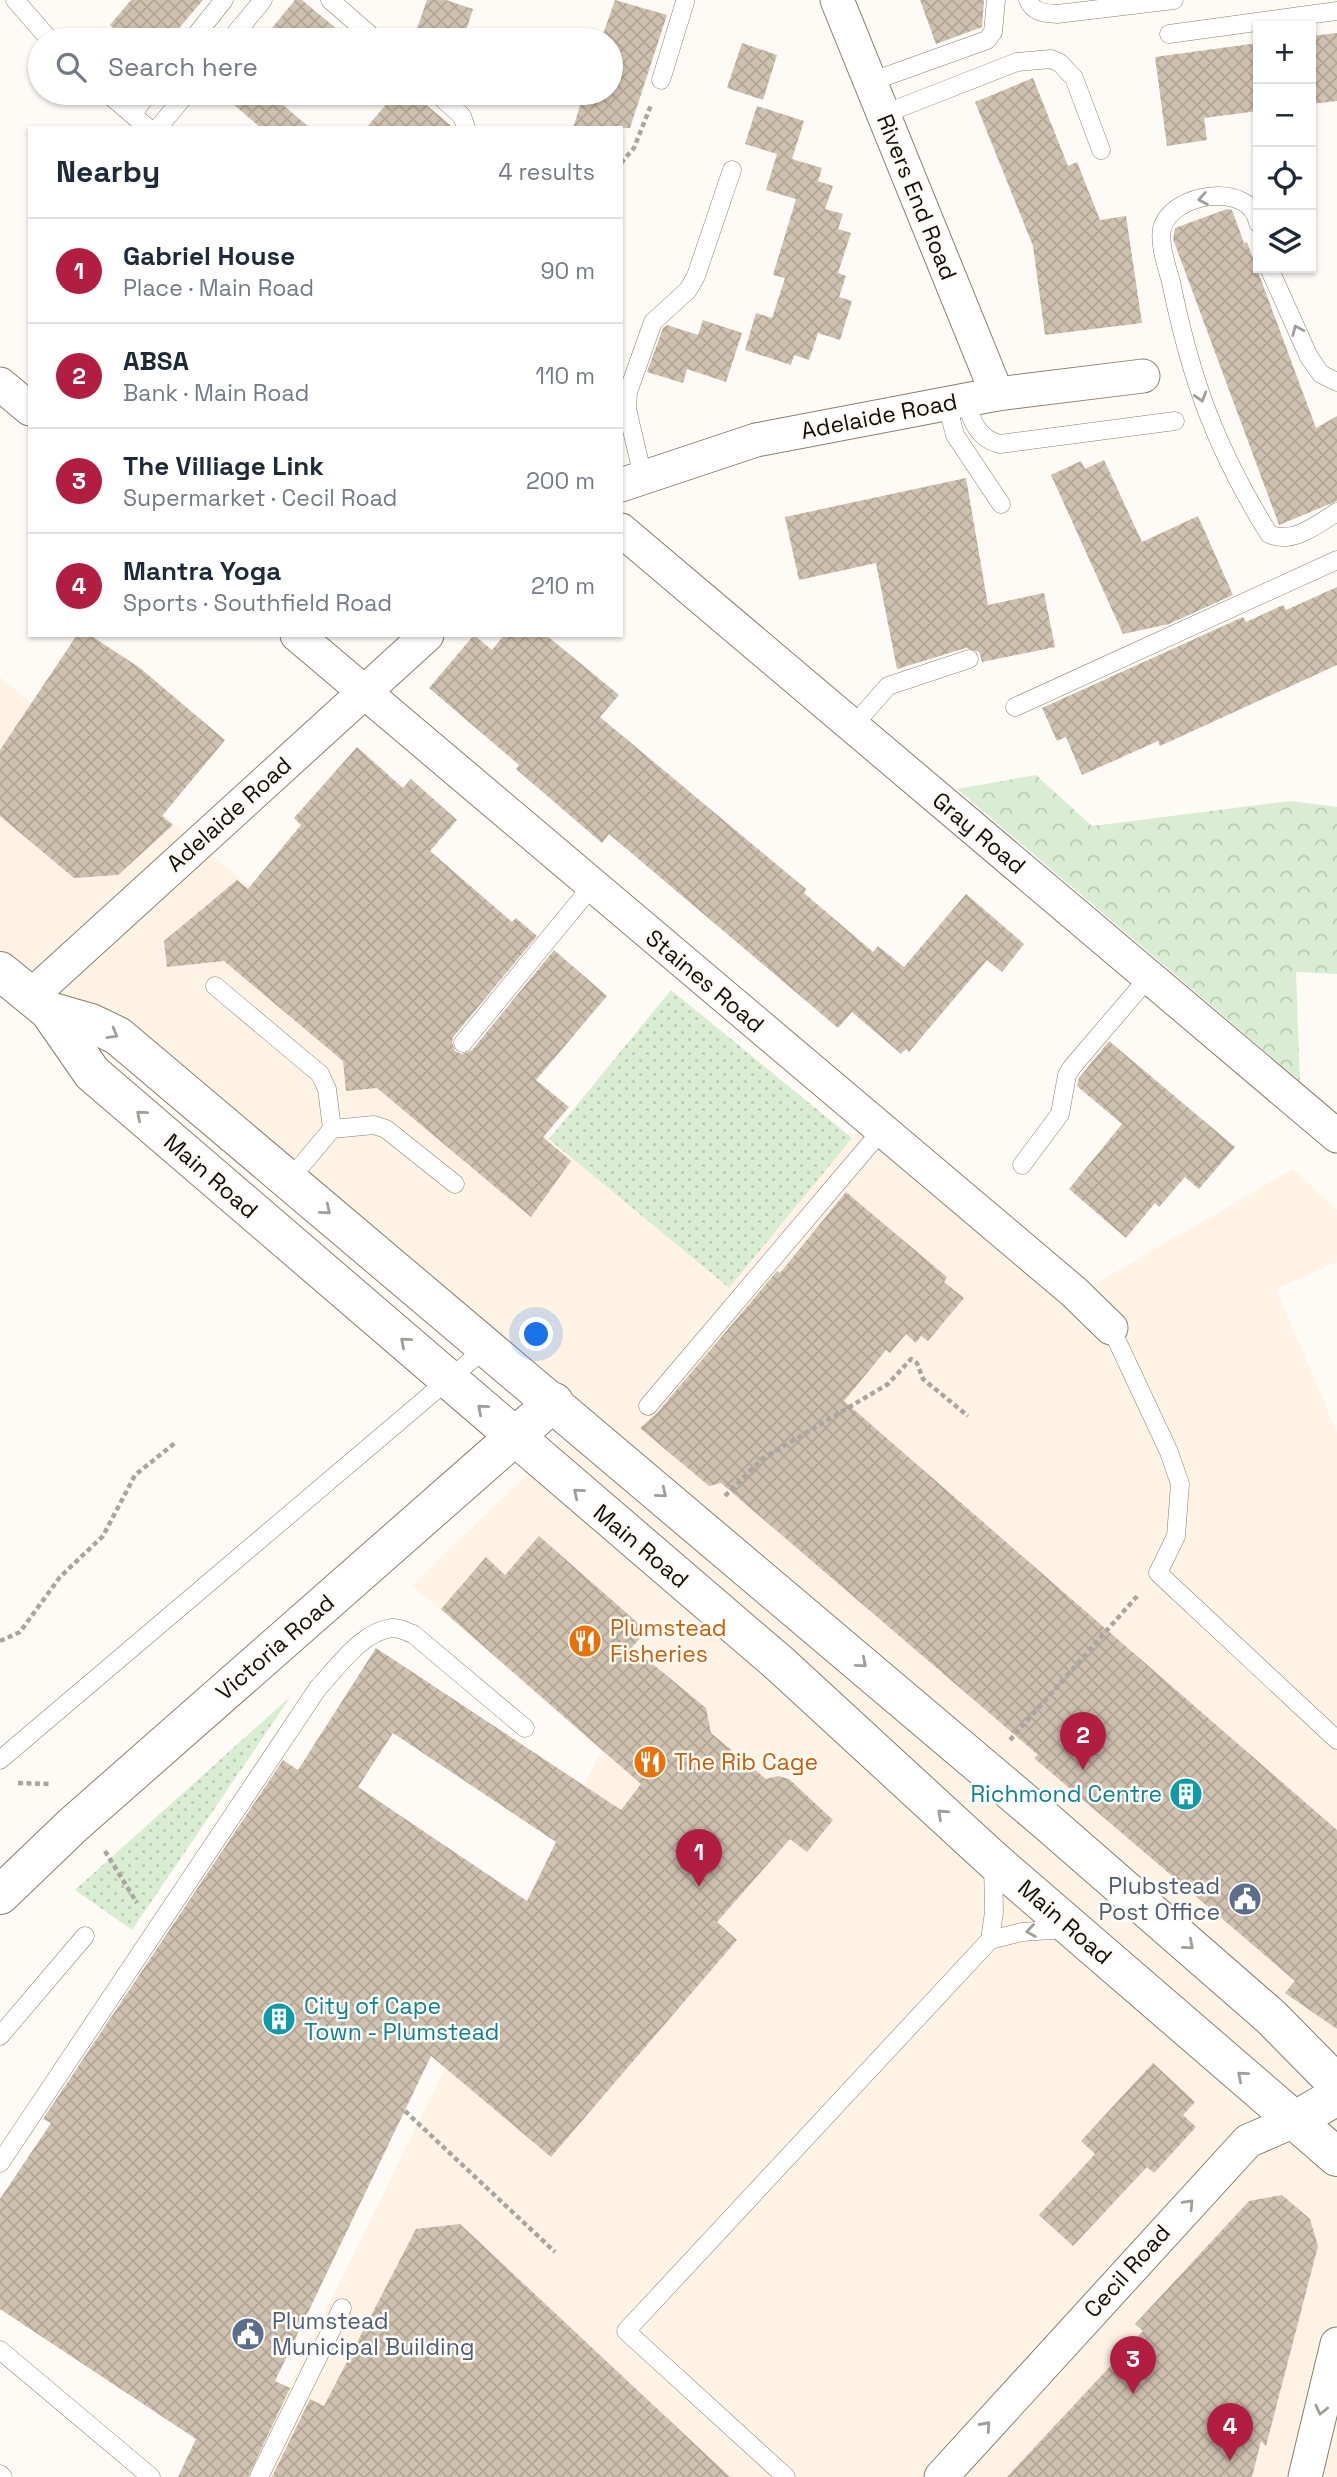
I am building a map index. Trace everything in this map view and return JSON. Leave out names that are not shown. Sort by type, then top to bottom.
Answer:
[{"type":"main road","name":"Main Road","points":[[0,971],[40,1003],[92,1073],[780,1664],[993,1860],[1337,2157]]},
{"type":"main road","name":"Main Road","points":[[40,1003],[118,1036],[488,1346],[1097,1865],[1271,2017],[1337,2084]]},
{"type":"main road","name":"Victoria Road","points":[[0,1895],[73,1825],[554,1402]]},
{"type":"main road","name":"Cecil Road","points":[[1294,2121],[1337,2096]]},
{"type":"street","name":"Rivers End Road","points":[[837,0],[884,114],[970,399]]},
{"type":"street","name":"Adelaide Road","points":[[632,481],[756,440],[970,399],[1143,376]]},
{"type":"street","points":[[0,384],[28,407]]},
{"type":"street","name":"Gray Road","points":[[623,532],[1337,1136]]},
{"type":"street","name":"Staines Road","points":[[299,637],[1074,1292],[1111,1328]]},
{"type":"street","name":"Adelaide Road","points":[[40,1003],[363,692],[425,637]]},
{"type":"street","name":"Cecil Road","points":[[941,2477],[1248,2141],[1294,2121]]},
{"type":"street","points":[[1305,2477],[1337,2344]]},
{"type":"lane","points":[[15,0],[40,28]]},
{"type":"lane","points":[[202,28],[224,0]]},
{"type":"lane","points":[[240,28],[263,0]]},
{"type":"lane","points":[[330,0],[362,28]]},
{"type":"lane","points":[[870,82],[987,40],[993,32],[996,0]]},
{"type":"lane","points":[[1028,0],[1031,8],[1041,13],[1057,14],[1174,0]]},
{"type":"lane","points":[[661,80],[683,1]]},
{"type":"lane","points":[[1169,34],[1337,11]]},
{"type":"lane","points":[[884,114],[1017,62],[1051,59],[1060,63],[1074,78],[1101,150]]},
{"type":"lane","points":[[121,105],[146,126]]},
{"type":"lane","points":[[132,114],[139,105]]},
{"type":"lane","points":[[160,126],[177,105]]},
{"type":"lane","points":[[450,105],[462,116],[465,126]]},
{"type":"lane","points":[[632,481],[628,392],[653,322],[688,289],[696,276],[732,170]]},
{"type":"lane","points":[[1253,210],[1247,203],[1235,198],[1214,197],[1186,202],[1171,213],[1162,230],[1163,246],[1181,333],[1209,424],[1238,484],[1269,534],[1277,538],[1287,537],[1310,529],[1337,512]]},
{"type":"lane","points":[[1271,273],[1309,357],[1321,374],[1337,382]]},
{"type":"lane","points":[[970,399],[972,421],[979,433],[1000,444],[1175,421]]},
{"type":"lane","points":[[970,399],[955,435],[1000,504]]},
{"type":"lane","points":[[1015,707],[1337,560]]},
{"type":"lane","points":[[853,726],[888,686],[970,659]]},
{"type":"lane","points":[[463,1043],[592,886]]},
{"type":"lane","points":[[1022,1166],[1060,1114],[1067,1075],[1072,1067],[1149,977]]},
{"type":"lane","points":[[215,986],[320,1074],[327,1089],[332,1129]]},
{"type":"lane","points":[[290,1180],[332,1129],[374,1125],[386,1129],[454,1184]]},
{"type":"lane","points":[[648,1406],[882,1130]]},
{"type":"lane","points":[[1111,1328],[1169,1452],[1180,1484],[1176,1536],[1158,1573],[1337,1740]]},
{"type":"lane","points":[[0,1760],[450,1381],[488,1346]]},
{"type":"lane","points":[[0,2163],[318,1688],[352,1651],[378,1631],[395,1628],[413,1634],[525,1728]]},
{"type":"lane","points":[[786,2477],[626,2331],[990,1940],[994,1912],[993,1860]]},
{"type":"lane","points":[[990,1940],[1045,1929],[1073,1929]]},
{"type":"lane","points":[[0,2036],[85,1937]]},
{"type":"lane","points":[[259,2477],[342,2308]]},
{"type":"lane","points":[[0,2350],[151,2477]]},
{"type":"path","points":[[623,161],[634,148],[661,80]]},
{"type":"path","points":[[721,1500],[761,1459],[888,1384],[911,1359],[916,1363],[923,1379],[968,1416]]},
{"type":"path","points":[[0,1641],[20,1632],[53,1585],[103,1536],[135,1475],[175,1443]]},
{"type":"path","points":[[1005,1746],[1158,1573]]},
{"type":"path","points":[[8,1780],[27,1785],[52,1784]]},
{"type":"path","points":[[103,1848],[154,1931]]},
{"type":"path","points":[[405,2111],[555,2252]]},
{"type":"shaded area","points":[[0,677],[728,1288],[867,1119],[1074,1296],[1293,1169],[1337,1210],[1337,1262],[1276,1289],[1337,1432],[1337,2477],[244,2477],[601,1751],[412,1585],[580,1424],[118,1036],[0,971]]},
{"type":"green space","points":[[1036,775],[1092,826],[1290,801],[1337,807],[1337,974],[1296,972],[1300,1081],[957,789]]},
{"type":"green space","points":[[671,990],[852,1138],[729,1288],[549,1139]]},
{"type":"green space","points":[[291,1696],[132,1930],[75,1890]]},
{"type":"building","points":[[131,0],[203,0],[179,28],[114,28],[110,25]]},
{"type":"building","points":[[295,0],[302,0],[336,28],[272,28]]},
{"type":"building","points":[[427,0],[446,0],[473,9],[467,28],[417,28]]},
{"type":"building","points":[[615,0],[667,15],[630,128],[574,126],[580,105],[623,105],[623,28],[605,28]]},
{"type":"building","points":[[920,0],[984,0],[982,27],[936,44]]},
{"type":"building","points":[[1337,33],[1337,101],[1316,103],[1316,35]]},
{"type":"building","points":[[742,43],[777,55],[763,100],[727,88]]},
{"type":"building","points":[[1253,44],[1253,112],[1204,118],[1207,140],[1167,146],[1155,57]]},
{"type":"building","points":[[1033,78],[1068,166],[1077,162],[1100,220],[1126,216],[1142,323],[1045,335],[1033,246],[975,102]]},
{"type":"building","points":[[234,105],[283,105],[308,126],[259,126]]},
{"type":"building","points":[[386,105],[426,105],[452,126],[368,126]]},
{"type":"building","points":[[757,106],[804,121],[792,159],[822,168],[818,181],[833,186],[825,209],[843,214],[838,229],[851,233],[838,273],[846,276],[839,297],[852,301],[840,340],[818,333],[809,360],[794,355],[791,365],[745,350],[756,313],[772,318],[785,278],[773,275],[796,199],[766,190],[777,154],[745,144]]},
{"type":"building","points":[[1227,209],[1232,210],[1244,243],[1247,242],[1253,258],[1253,273],[1258,273],[1316,428],[1337,416],[1337,501],[1279,525],[1173,239],[1175,228]]},
{"type":"building","points":[[703,320],[742,333],[726,382],[687,369],[683,383],[647,372],[663,328],[667,325],[698,335]]},
{"type":"building","points":[[1104,460],[1142,542],[1198,516],[1233,595],[1169,624],[1123,634],[1051,475],[1081,461],[1085,469]]},
{"type":"building","points":[[966,478],[988,605],[1044,593],[1055,647],[982,662],[979,652],[966,648],[897,669],[876,563],[799,580],[785,517]]},
{"type":"building","points":[[1337,587],[1337,665],[1160,746],[1158,741],[1082,775],[1066,737],[1057,741],[1042,708],[1243,617],[1246,622],[1283,605],[1286,610]]},
{"type":"building","points":[[76,637],[93,637],[140,668],[225,740],[162,816],[173,825],[118,875],[74,878],[0,816],[0,750]]},
{"type":"building","points":[[472,637],[476,637],[492,650],[502,637],[548,637],[619,695],[600,717],[806,889],[804,893],[873,952],[878,946],[904,967],[966,894],[1024,944],[1002,972],[987,960],[909,1052],[906,1049],[901,1054],[852,1012],[838,1028],[609,834],[602,843],[516,769],[519,765],[429,688]]},
{"type":"building","points":[[357,747],[403,788],[411,779],[457,820],[430,851],[512,922],[516,918],[537,936],[454,1036],[452,1042],[455,1051],[462,1054],[472,1050],[554,950],[607,996],[536,1080],[569,1107],[543,1137],[571,1161],[531,1217],[377,1088],[346,1091],[343,1061],[224,961],[167,967],[164,941],[237,880],[248,889],[301,825],[294,818]]},
{"type":"building","points":[[1109,1041],[1235,1147],[1199,1189],[1185,1177],[1159,1207],[1155,1203],[1126,1238],[1069,1189],[1122,1124],[1077,1086],[1079,1078]]},
{"type":"building","points":[[846,1192],[947,1277],[944,1282],[964,1298],[928,1341],[921,1336],[916,1343],[906,1334],[890,1353],[886,1350],[844,1401],[1337,1830],[1337,2029],[1285,1993],[1295,1981],[1034,1758],[1038,1755],[721,1483],[709,1486],[640,1428],[657,1413],[777,1271],[780,1273]]},
{"type":"building","name":"City of Cape Town - Plumstead","points":[[539,1536],[647,1631],[632,1647],[706,1708],[711,1733],[766,1779],[778,1776],[789,1779],[833,1820],[807,1852],[790,1839],[717,1922],[737,1940],[551,2157],[431,2056],[275,2381],[290,2388],[248,2477],[178,2477],[196,2439],[0,2309],[0,2199],[51,2123],[43,2119],[283,1760],[298,1770],[376,1648],[621,1810],[641,1784],[441,1609],[486,1557],[505,1575]],"holes":[[[393,1733],[556,1842],[527,1901],[358,1787]]]},
{"type":"building","points":[[1153,2063],[1195,2102],[1183,2115],[1196,2127],[1154,2173],[1147,2167],[1073,2246],[1039,2215],[1095,2154],[1081,2141]]},
{"type":"building","points":[[1282,2195],[1310,2219],[1318,2246],[1266,2446],[1261,2441],[1252,2477],[1007,2477],[1143,2331],[1135,2324],[1249,2201]]},
{"type":"building","points":[[460,2224],[730,2477],[272,2477],[310,2399],[324,2406],[416,2229]]},
{"type":"place","name":"Plumstead Fisheries","points":[[585,1641]]},
{"type":"place","name":"The Rib Cage","points":[[650,1762]]},
{"type":"place","name":"ABSA","points":[[1083,1770]]},
{"type":"place","name":"Richmond Centre","points":[[1186,1794]]},
{"type":"place","name":"Gabriel House","points":[[699,1887]]},
{"type":"place","name":"Plubstead Post Office","points":[[1245,1899]]},
{"type":"place","name":"City of Cape Town - Plumstead","points":[[279,2019]]},
{"type":"place","name":"Plumstead Municipal Building","points":[[248,2334]]},
{"type":"place","name":"The Villiage Link","points":[[1133,2394]]},
{"type":"place","name":"Mantra Yoga","points":[[1230,2461]]}]
